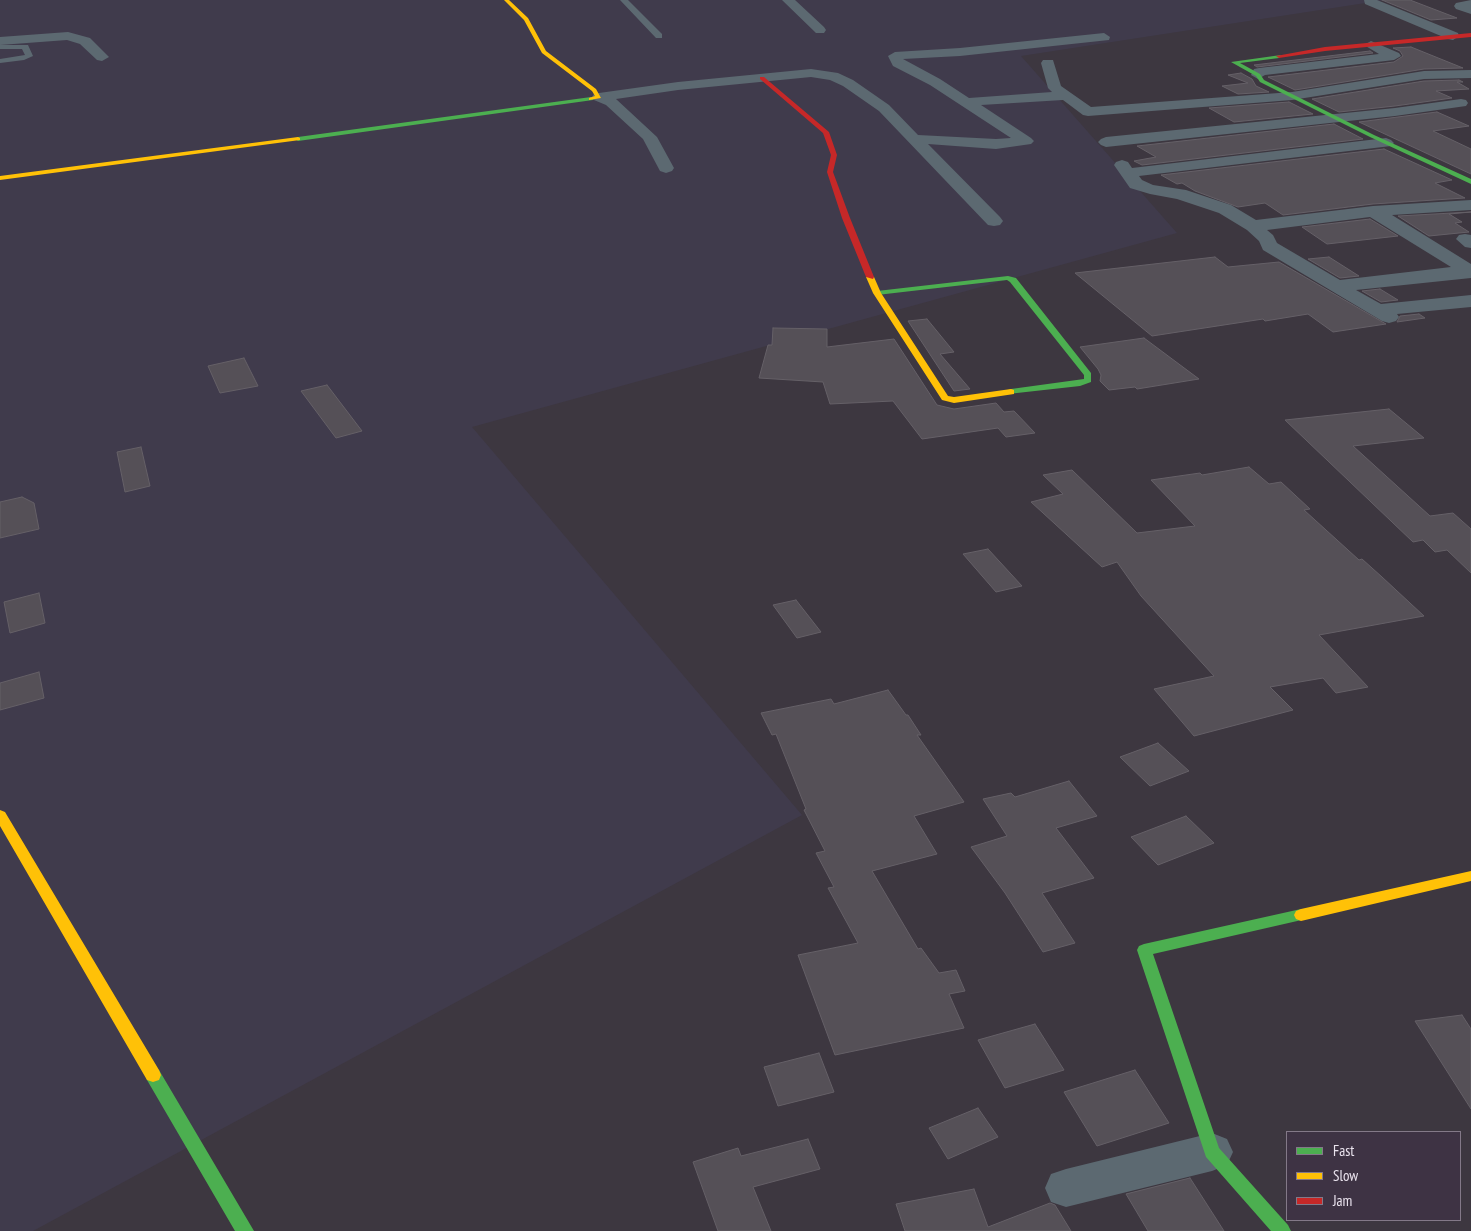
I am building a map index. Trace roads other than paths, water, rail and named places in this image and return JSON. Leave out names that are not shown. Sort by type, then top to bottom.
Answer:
[{"type":"street","points":[[506,0],[526,19],[544,52],[594,90],[599,97],[611,102],[649,137],[666,168]]},
{"type":"street","points":[[788,0],[820,30]]},
{"type":"street","points":[[1370,1],[1453,36]]},
{"type":"street","points":[[1471,4],[1460,6],[1471,10]]},
{"type":"street","points":[[0,41],[68,36],[85,41],[102,57]]},
{"type":"street","points":[[914,139],[996,144],[1026,141],[935,82],[898,63],[894,56],[960,52],[1104,36]]},
{"type":"street","points":[[1471,36],[1453,36],[1234,60],[1235,64],[1258,75],[1262,81],[1471,182]]},
{"type":"street","points":[[1258,75],[1259,72],[1394,56],[1371,45]]},
{"type":"street","points":[[1048,62],[1055,88],[1088,112],[1106,142],[1136,184],[1150,189],[1180,194],[1225,209],[1253,226],[1267,239],[1269,246],[1383,314],[1471,301]]},
{"type":"street","points":[[0,178],[458,118],[599,97],[812,73],[833,76],[848,83],[884,108],[994,221]]},
{"type":"street","points":[[1088,112],[1292,96],[1424,74],[1471,74]]},
{"type":"street","points":[[762,78],[826,132],[834,154],[830,172],[846,218],[877,293],[945,398],[949,400],[1080,383],[1088,380],[1088,375],[1013,280],[1008,278],[877,293]]},
{"type":"street","points":[[967,102],[1065,96]]},
{"type":"street","points":[[1106,142],[1338,118],[1461,102]]},
{"type":"street","points":[[1127,173],[1386,142]]},
{"type":"street","points":[[1253,226],[1374,211],[1471,205]]},
{"type":"street","points":[[1374,211],[1470,271]]},
{"type":"street","points":[[1336,286],[1470,271]]},
{"type":"street","points":[[0,815],[245,1231]]},
{"type":"street","points":[[1282,1231],[1212,1152],[1144,950],[1471,876]]},
{"type":"street","points":[[1066,1188],[1212,1152]]},
{"type":"lane","points":[[624,0],[659,36]]},
{"type":"lane","points":[[0,47],[25,47],[29,56],[0,61]]}]
